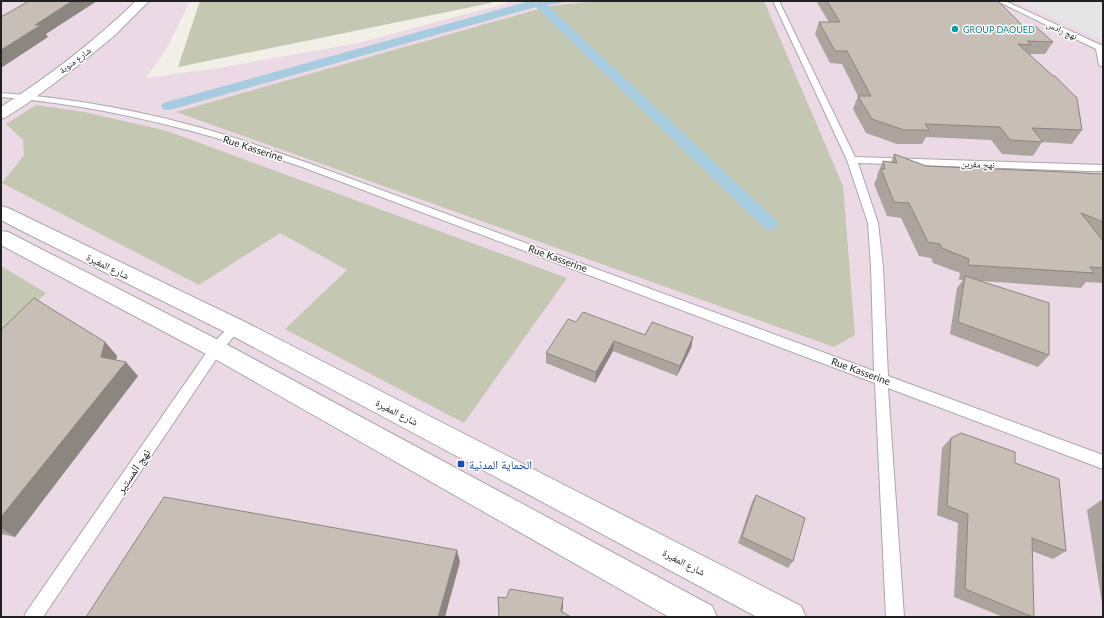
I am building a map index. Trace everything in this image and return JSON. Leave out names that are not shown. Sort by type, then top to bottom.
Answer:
[{"type":"street","name":"شارع منوبة","points":[[1,114],[97,43],[130,15],[143,1]]},
{"type":"street","name":"شارع المغيرة","points":[[1,212],[235,327],[790,617]]},
{"type":"street","points":[[1,237],[216,349],[701,617]]},
{"type":"lane","points":[[776,1],[852,160],[873,223],[878,267],[881,379],[895,617]]},
{"type":"lane","name":"نهج رادس","points":[[1000,1],[1101,49]]},
{"type":"lane","points":[[1101,49],[1103,65]]},
{"type":"lane","name":"Rue Kasserine","points":[[1,95],[26,97],[126,112],[216,136],[305,165],[1103,462]]},
{"type":"lane","name":"نهج مقرين","points":[[852,160],[1103,168]]},
{"type":"lane","name":"نهج المستير","points":[[33,617],[216,349],[235,327]]},
{"type":"shaded area","points":[[1,1],[190,1],[167,48],[146,78],[218,68],[358,43],[507,3],[507,1],[1103,1],[1103,617],[1,617]]},
{"type":"shaded area","points":[[200,1],[492,1],[491,3],[178,67]]},
{"type":"shaded area","points":[[597,1],[764,1],[843,186],[855,335],[834,347],[176,112],[549,6]]},
{"type":"shaded area","points":[[1016,1],[1103,1],[1103,41]]},
{"type":"shaded area","points":[[36,105],[84,112],[167,131],[567,278],[464,423],[285,329],[347,270],[280,233],[199,285],[2,183],[24,155],[23,140],[6,124]]},
{"type":"shaded area","points":[[1,266],[46,293],[1,337]]},
{"type":"building","points":[[29,1],[72,1],[35,25],[41,25],[1,50],[1,17]]},
{"type":"building","points":[[827,1],[998,1],[1023,26],[1035,26],[1053,42],[1027,41],[1031,45],[1018,44],[1053,76],[1055,76],[1077,98],[1082,130],[1032,128],[1043,142],[1010,140],[1000,127],[925,124],[929,130],[904,130],[872,119],[858,96],[871,96],[847,51],[835,51],[819,22],[840,22]]},
{"type":"building","points":[[894,154],[926,166],[1103,174],[1103,222],[1081,213],[1103,241],[1103,268],[1090,267],[1094,273],[968,265],[969,259],[942,248],[940,244],[928,242],[909,203],[894,202],[881,169],[885,169],[883,161],[897,163]]},
{"type":"building","points":[[965,276],[1049,303],[1049,355],[958,322]]},
{"type":"building","points":[[34,298],[105,342],[101,357],[126,362],[1,517],[1,330]]},
{"type":"building","points":[[583,312],[645,335],[652,322],[693,337],[680,366],[614,341],[596,372],[546,353],[568,319],[576,322]]},
{"type":"building","points":[[961,433],[1015,452],[1015,463],[1059,479],[1066,551],[1032,538],[1034,617],[965,589],[968,514],[947,506],[951,438]]},
{"type":"building","points":[[756,495],[805,518],[793,561],[742,537]]},
{"type":"building","points":[[164,497],[457,550],[438,617],[86,617]]},
{"type":"building","points":[[510,589],[563,598],[561,611],[571,617],[499,617],[498,597],[506,598]]},
{"type":"waterway","points":[[538,3],[557,1]]},
{"type":"waterway","points":[[168,106],[538,3]]},
{"type":"waterway","points":[[538,3],[770,224]]},
{"type":"place","name":"GROUP DAOUED","points":[[955,29]]},
{"type":"place","name":"الحماية المدنية","points":[[461,464]]}]
